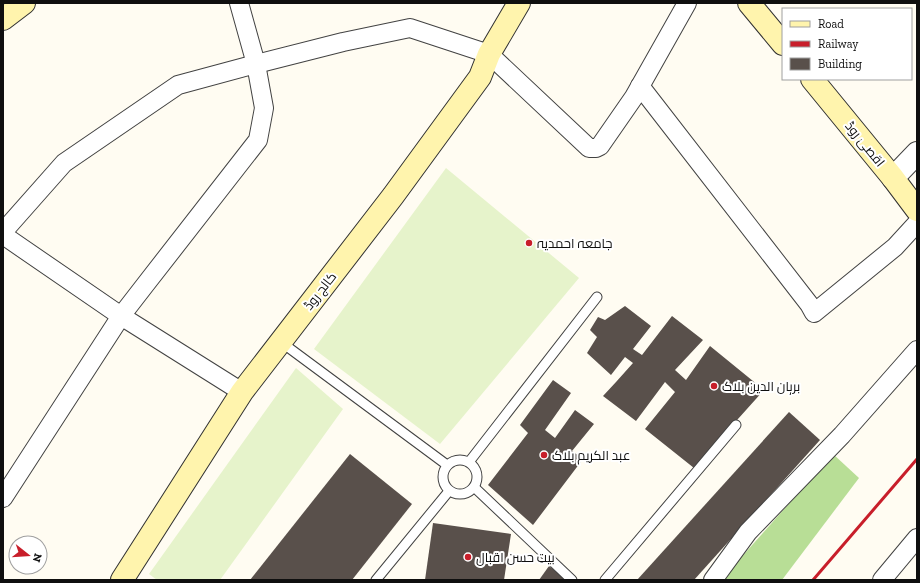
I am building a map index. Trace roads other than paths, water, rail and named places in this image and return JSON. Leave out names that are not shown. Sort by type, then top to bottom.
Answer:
[{"type":"main road","points":[[3,19],[24,3]]},
{"type":"main road","name":"کالج روڈ","points":[[122,580],[242,392],[393,196],[480,77],[489,54],[519,3]]},
{"type":"main road","points":[[749,3],[782,43]]},
{"type":"main road","name":"اقصیٰ روڈ","points":[[813,80],[893,178],[917,210]]},
{"type":"street","points":[[3,498],[120,316],[258,140],[264,108],[256,64],[239,3]]},
{"type":"street","points":[[242,392],[120,316],[3,233],[64,164],[178,85],[343,42],[410,28],[489,54],[589,148],[596,148],[600,146],[634,97],[687,3]]},
{"type":"street","points":[[640,86],[809,304],[814,313],[895,247],[917,223]]},
{"type":"street","points":[[893,178],[917,153]]},
{"type":"street","points":[[713,580],[748,532],[842,435],[917,350]]},
{"type":"street","points":[[882,580],[917,538]]},
{"type":"lane","points":[[468,462],[597,297]]},
{"type":"lane","points":[[281,342],[448,465]]},
{"type":"lane","points":[[605,580],[736,425]]},
{"type":"lane","points":[[458,460],[468,462],[476,471],[477,476],[474,487],[465,494],[449,491],[443,481],[444,470],[452,462],[458,460]]},
{"type":"lane","points":[[474,487],[572,580]]},
{"type":"lane","points":[[376,580],[449,491]]},
{"type":"railway","points":[[813,580],[917,459]]},
{"type":"place","name":"جامعہ احمدیہ","points":[[529,243]]},
{"type":"place","name":"برہان الدین بلاک","points":[[714,386]]},
{"type":"place","name":"عبد الکریم بلاک","points":[[544,455]]},
{"type":"place","name":"بیتِ حسن اقبال","points":[[468,557]]}]
